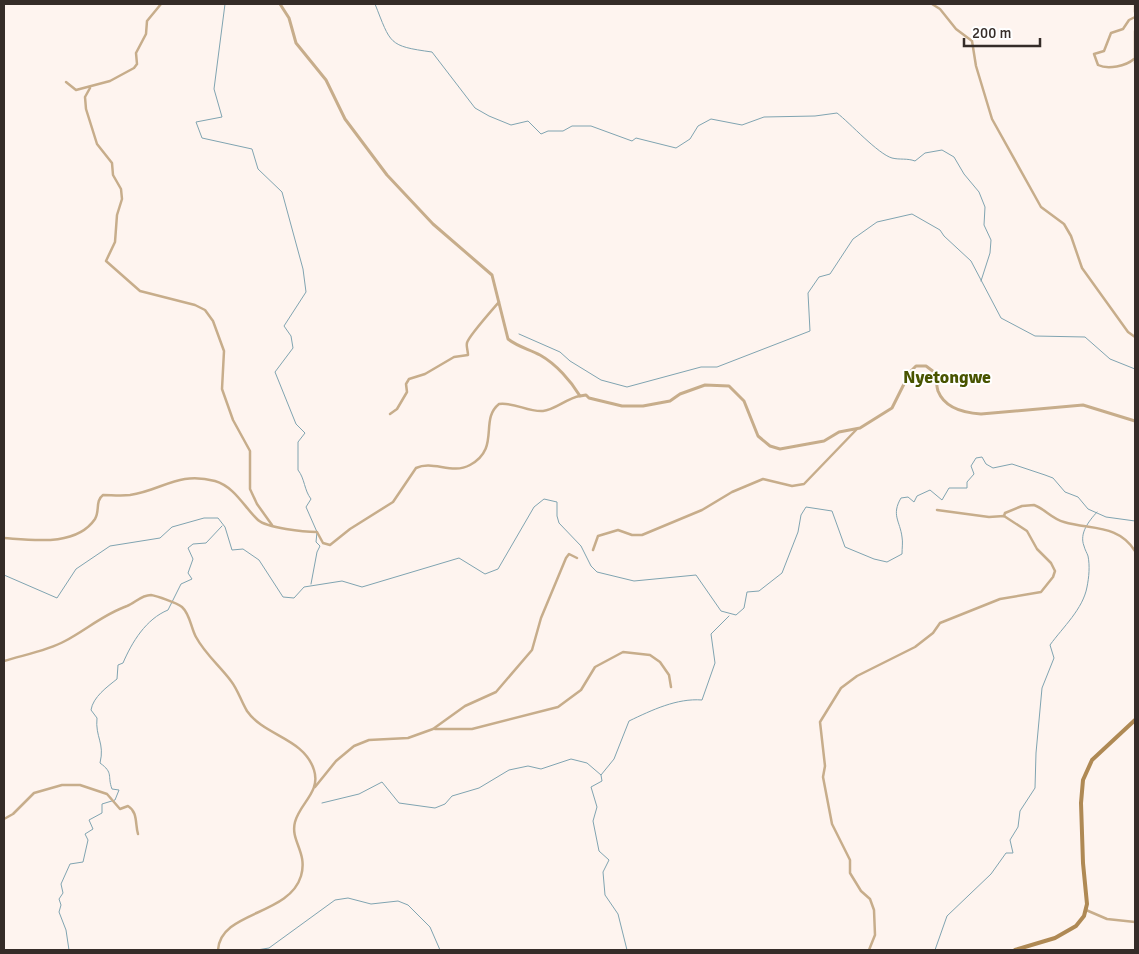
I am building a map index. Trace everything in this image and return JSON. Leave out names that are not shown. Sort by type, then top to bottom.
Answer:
[{"type":"main road","points":[[1014,950],[1064,933],[1076,926],[1086,910],[1081,803],[1082,780],[1087,766],[1098,752],[1135,720]]},
{"type":"street","points":[[66,82],[76,90],[90,88],[115,79],[134,68],[137,64],[136,53],[146,34],[147,21],[161,4]]},
{"type":"street","points":[[280,4],[289,18],[296,43],[326,80],[345,119],[393,184],[433,224],[490,272],[508,339],[548,360],[559,372],[569,378],[580,396]]},
{"type":"street","points":[[932,4],[940,9],[956,29],[972,41],[977,71],[992,119],[1042,207],[1064,224],[1071,236],[1082,268],[1128,332],[1135,337]]},
{"type":"street","points":[[1135,5],[1135,12]]},
{"type":"street","points":[[1135,17],[1129,20],[1123,29],[1110,32],[1104,51],[1094,54],[1098,65],[1102,67],[1119,66],[1135,61],[1135,32]]},
{"type":"street","points":[[90,88],[85,97],[86,109],[97,144],[112,164],[113,175],[122,194],[117,215],[115,239],[106,261],[140,291],[196,305],[205,310],[213,321],[224,351],[222,389],[233,420],[250,451],[250,489],[257,504],[272,525]]},
{"type":"street","points":[[390,414],[397,409],[407,392],[406,384],[409,379],[442,366],[454,357],[468,354],[467,342],[471,334],[498,302]]},
{"type":"street","points":[[593,550],[598,536],[618,530],[642,535],[702,510],[732,492],[763,479],[792,486],[804,484],[856,430],[892,408],[910,372],[919,365],[933,369],[940,396],[954,408],[965,413],[981,414],[1083,405],[1135,421]]},
{"type":"street","points":[[4,538],[38,541],[63,538],[81,531],[96,518],[98,501],[103,495],[129,495],[151,490],[178,479],[213,481],[222,484],[257,519],[295,531],[317,532],[325,545],[330,545],[393,502],[416,468],[428,466],[456,470],[473,464],[488,446],[490,420],[493,410],[499,404],[513,403],[532,410],[546,411],[562,401],[586,395],[589,398],[631,407],[670,401],[680,394],[705,385],[729,386],[744,401],[758,436],[770,446],[780,449],[824,441],[839,432],[856,430]]},
{"type":"street","points":[[1004,516],[1005,513],[1018,508],[1034,505],[1053,518],[1064,522],[1095,526],[1117,533],[1124,537],[1135,551]]},
{"type":"street","points":[[869,950],[875,935],[874,910],[870,899],[861,891],[850,873],[850,860],[832,824],[823,777],[825,766],[820,722],[841,688],[857,676],[916,647],[933,633],[940,623],[1000,600],[1041,592],[1053,577],[1055,571],[1052,564],[1037,549],[1027,531],[1004,516],[989,517],[938,510]]},
{"type":"street","points":[[218,950],[218,941],[232,927],[287,898],[296,886],[301,877],[303,854],[294,835],[295,822],[314,789],[336,761],[354,746],[369,740],[408,738],[434,729],[465,706],[496,692],[514,669],[526,659],[536,640],[541,618],[566,558],[569,554],[577,558]]},
{"type":"street","points":[[4,661],[64,642],[106,615],[146,596],[174,601],[183,608],[202,646],[232,683],[254,719],[291,741],[305,754],[314,770],[314,789]]},
{"type":"street","points":[[434,729],[472,729],[558,707],[581,690],[594,667],[623,652],[650,655],[660,662],[669,675],[670,687]]},
{"type":"street","points":[[4,820],[13,814],[34,793],[62,785],[80,785],[107,794],[120,809],[128,806],[132,809],[136,818],[135,824],[138,834]]},
{"type":"street","points":[[1086,910],[1108,920],[1135,922]]},
{"type":"waterway","points":[[225,4],[214,89],[222,117],[196,122],[202,138],[252,149],[258,169],[282,192],[303,269],[306,292],[284,326],[291,336],[293,348],[275,372],[296,424],[305,433],[298,442],[298,470],[311,499],[306,507],[317,532],[316,542],[320,546],[317,552],[311,584]]},
{"type":"waterway","points":[[375,4],[384,28],[393,41],[407,48],[432,52],[475,108],[511,125],[528,121],[541,134],[548,131],[563,131],[572,126],[591,126],[632,141],[636,138],[676,148],[690,139],[698,126],[711,119],[742,125],[764,117],[815,116],[837,113],[872,145],[892,158],[915,161],[925,153],[942,150],[954,157],[964,174],[979,192],[985,207],[984,225],[991,240],[990,253],[981,281]]},
{"type":"waterway","points":[[519,334],[560,352],[570,361],[601,380],[627,387],[701,367],[717,367],[810,331],[808,293],[819,277],[830,274],[853,239],[877,222],[912,214],[940,230],[971,261],[1001,318],[1035,336],[1085,337],[1110,359],[1135,369]]},
{"type":"waterway","points":[[4,575],[57,598],[76,569],[110,546],[160,538],[172,527],[204,518],[218,518],[225,527],[232,550],[243,549],[259,560],[283,597],[294,598],[304,587],[342,581],[362,587],[459,558],[485,574],[498,569],[534,507],[544,499],[557,502],[559,523],[581,546],[591,566],[597,572],[634,581],[696,575],[721,611],[736,615],[744,608],[747,592],[759,591],[782,573],[798,532],[801,515],[806,507],[832,511],[845,547],[874,559],[887,562],[902,554],[901,531],[896,514],[901,498],[908,497],[914,502],[917,496],[930,490],[942,500],[949,488],[967,488],[967,482],[974,474],[971,466],[976,458],[982,457],[986,464],[993,468],[1012,464],[1053,478],[1065,492],[1078,497],[1088,509],[1106,517],[1135,521]]},
{"type":"waterway","points":[[935,950],[947,916],[991,874],[1006,853],[1013,853],[1010,840],[1018,827],[1020,811],[1035,788],[1042,688],[1054,658],[1050,645],[1072,618],[1085,595],[1089,564],[1083,536],[1088,523],[1097,512]]},
{"type":"waterway","points":[[69,950],[66,930],[59,912],[61,905],[59,899],[63,893],[61,884],[70,864],[83,862],[88,840],[85,834],[93,829],[89,820],[102,813],[102,804],[115,800],[119,790],[112,789],[109,772],[100,763],[101,745],[97,730],[97,718],[91,710],[92,705],[101,693],[117,679],[118,665],[123,663],[146,625],[168,610],[181,584],[192,579],[188,573],[193,559],[188,548],[193,544],[206,543],[222,526]]},
{"type":"waterway","points":[[322,803],[359,794],[382,782],[399,803],[435,808],[445,804],[452,796],[479,788],[509,770],[528,766],[541,769],[571,759],[587,763],[601,775],[614,759],[629,721],[674,703],[702,700],[715,663],[711,634],[729,616]]},
{"type":"waterway","points":[[601,775],[602,781],[591,787],[597,807],[593,821],[599,851],[609,860],[603,872],[605,895],[618,914],[627,950]]},
{"type":"waterway","points":[[257,950],[269,948],[335,900],[348,898],[371,904],[398,901],[408,905],[430,927],[440,950]]},
{"type":"district","name":"Nyetongwe","points":[[947,377]]}]
